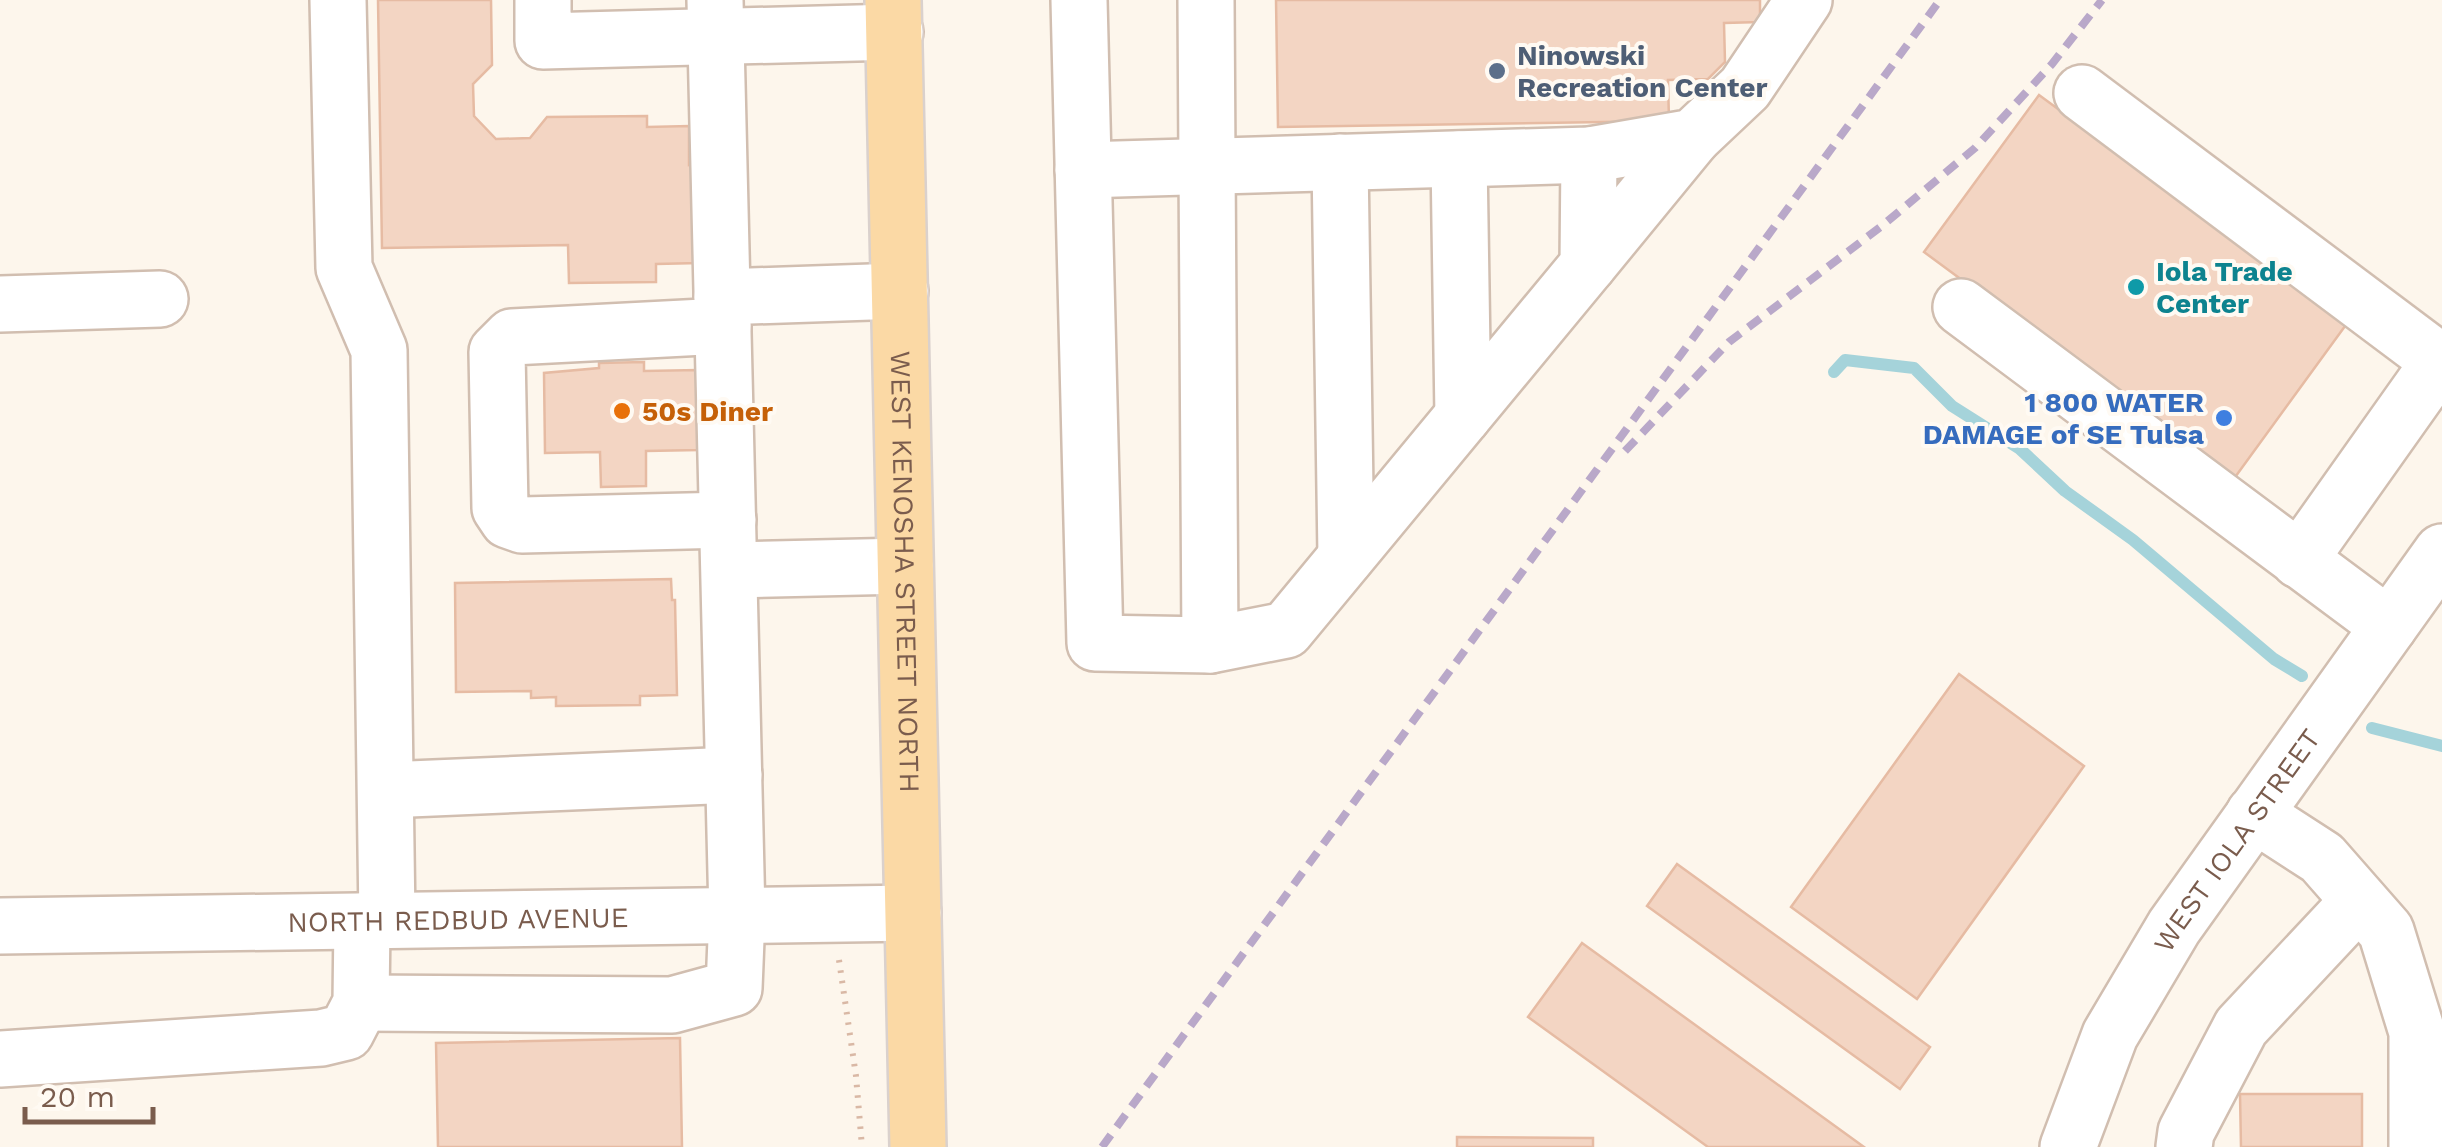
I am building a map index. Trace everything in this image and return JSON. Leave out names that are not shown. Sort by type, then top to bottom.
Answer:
[{"type":"main road","name":"WEST KENOSHA STREET NORTH","points":[[894,16],[918,1147]]},
{"type":"street","points":[[0,1059],[321,1038],[346,1032],[361,1003],[375,920],[386,790],[380,350],[344,268],[338,0]]},
{"type":"street","points":[[543,0],[543,41],[716,18],[894,16]]},
{"type":"street","points":[[1078,0],[1095,642],[1210,644],[1286,630],[1693,137],[1745,88],[1804,0]]},
{"type":"street","points":[[1206,0],[1210,644]]},
{"type":"street","points":[[361,1003],[672,1005],[734,988],[737,915],[716,18]]},
{"type":"street","points":[[2082,93],[2441,362],[2300,560]]},
{"type":"street","points":[[1083,170],[1589,154],[1693,137]]},
{"type":"street","points":[[1588,266],[1589,154]]},
{"type":"street","points":[[1458,158],[1463,416]]},
{"type":"street","points":[[1340,162],[1346,557]]},
{"type":"street","points":[[900,290],[512,337],[497,352],[500,508],[508,520],[522,524],[906,566]]},
{"type":"street","points":[[0,304],[160,300]]},
{"type":"street","points":[[1961,307],[2388,626]]},
{"type":"street","name":"WEST IOLA STREET","points":[[2068,1147],[2110,1034],[2174,927],[2442,552]]},
{"type":"street","points":[[386,790],[734,774]]},
{"type":"street","points":[[2254,814],[2322,858],[2386,932],[2417,1032],[2417,1147]]},
{"type":"street","points":[[2184,1147],[2186,1132],[2241,1026],[2359,901]]},
{"type":"street","name":"NORTH REDBUD AVENUE","points":[[0,926],[913,912]]},
{"type":"path","points":[[844,913],[838,966],[856,1076],[862,1147]]},
{"type":"building","points":[[378,0],[491,0],[492,65],[473,84],[474,116],[496,139],[530,138],[547,117],[647,116],[647,127],[689,126],[689,165],[697,164],[699,263],[656,264],[656,282],[569,283],[568,245],[382,248]]},
{"type":"building","name":"Ninowski Recreation Center","points":[[1276,0],[1760,0],[1760,22],[1724,23],[1725,62],[1708,79],[1668,80],[1669,121],[1278,127]]},
{"type":"building","name":"Iola Trade Center","points":[[2039,95],[2348,322],[2233,480],[1924,252]]},
{"type":"building","name":"50s Diner","points":[[644,362],[644,371],[698,370],[699,450],[646,451],[646,486],[601,487],[600,452],[545,453],[544,373],[599,368],[599,363]]},
{"type":"building","points":[[671,579],[677,695],[640,696],[640,705],[556,706],[556,697],[531,698],[531,691],[456,692],[455,583]]},
{"type":"building","points":[[1959,674],[2084,766],[1917,999],[1791,907]]},
{"type":"building","points":[[1677,864],[1930,1047],[1900,1089],[1647,906]]},
{"type":"building","points":[[1582,943],[1864,1147],[1708,1147],[1528,1017]]},
{"type":"building","points":[[680,1038],[682,1147],[438,1147],[436,1043]]},
{"type":"building","points":[[2240,1094],[2362,1094],[2362,1147],[2241,1147]]},
{"type":"building","points":[[1457,1137],[1593,1138],[1593,1147],[1457,1147]]},
{"type":"waterway","points":[[1834,372],[1845,360],[1914,368],[1952,406],[2020,449],[2065,491],[2133,540],[2274,659],[2302,676]]},
{"type":"waterway","points":[[2372,728],[2442,746]]},
{"type":"railway","points":[[1102,1147],[1940,0]]},
{"type":"railway","points":[[1625,451],[1729,342],[1883,225],[1975,148],[2052,64],[2102,0]]},
{"type":"place","name":"Ninowski Recreation Center","points":[[1497,71]]},
{"type":"place","name":"Iola Trade Center","points":[[2136,287]]},
{"type":"place","name":"50s Diner","points":[[622,411]]},
{"type":"place","name":"1 800 WATER DAMAGE of SE Tulsa","points":[[2224,418]]}]
